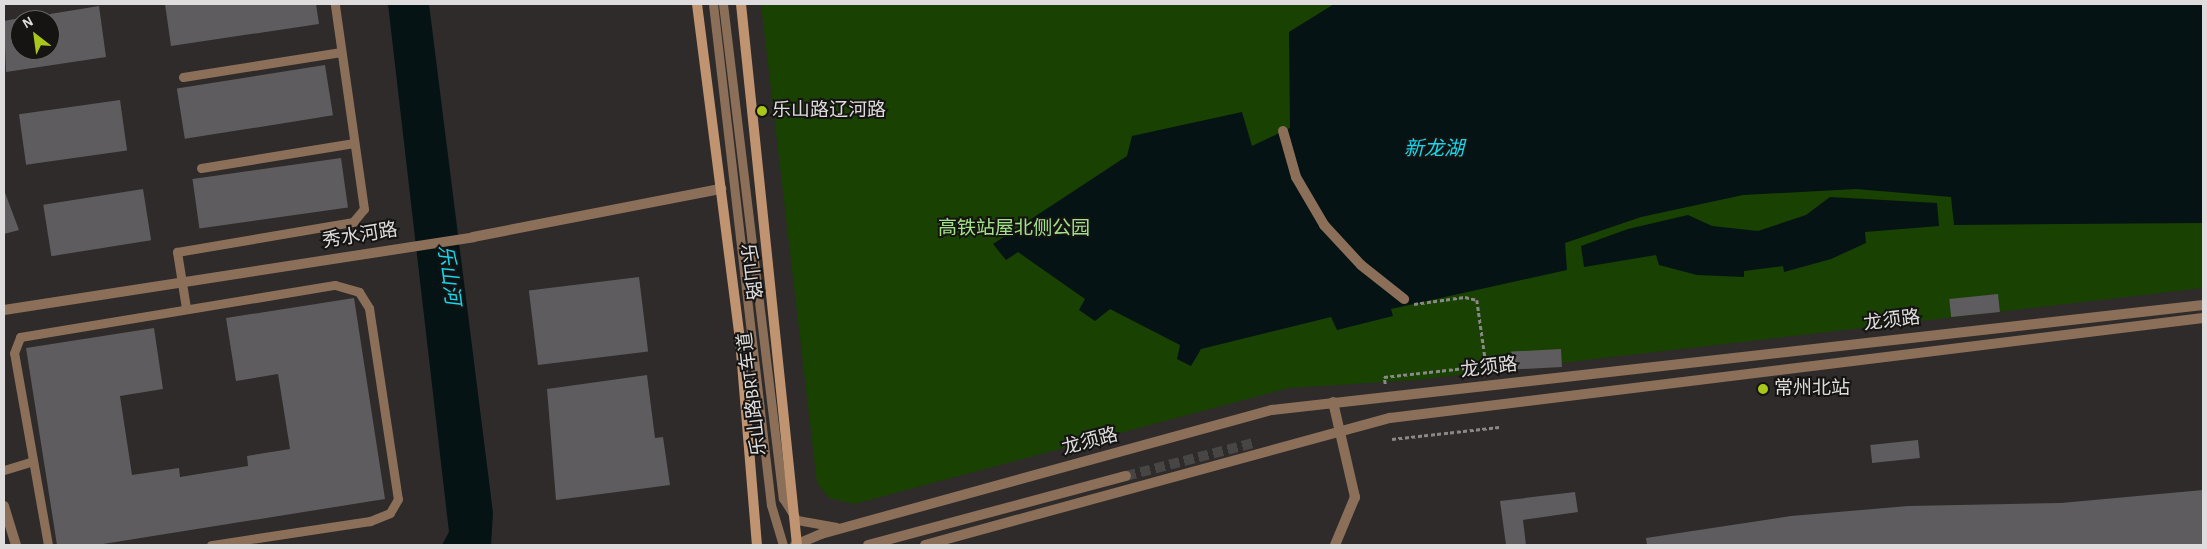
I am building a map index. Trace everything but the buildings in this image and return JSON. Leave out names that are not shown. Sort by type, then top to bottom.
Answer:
[{"type":"main road","name":"乐山路","points":[[697,4],[740,339],[757,545]]},
{"type":"main road","name":"乐山路","points":[[741,4],[797,520],[797,545]]},
{"type":"street","points":[[1283,131],[1296,176],[1324,225],[1361,265],[1408,301]]},
{"type":"street","name":"秀水河路","points":[[4,310],[473,237],[722,189]]},
{"type":"street","name":"龙须路","points":[[797,545],[844,528],[1272,410],[2203,305]]},
{"type":"street","name":"龙须路","points":[[924,545],[1390,418],[2203,318]]},
{"type":"street","points":[[1333,402],[1355,497],[1335,545]]},
{"type":"street","points":[[868,545],[1126,476]]},
{"type":"street","points":[[4,506],[16,545]]},
{"type":"lane","points":[[186,308],[177,252],[353,222],[364,209],[335,4]]},
{"type":"lane","name":"乐山路BRT车道","points":[[713,4],[771,505],[783,545]]},
{"type":"lane","name":"乐山路BRT车道","points":[[723,4],[778,471],[783,498],[797,520]]},
{"type":"lane","points":[[183,77],[341,52]]},
{"type":"lane","points":[[201,168],[354,143]]},
{"type":"lane","points":[[48,545],[14,353],[20,337],[186,308],[335,285],[359,292],[369,308],[398,499],[390,512],[370,521],[233,544],[211,545]]},
{"type":"lane","points":[[4,470],[32,461]]},
{"type":"lane","points":[[797,520],[821,528],[844,528]]},
{"type":"path","points":[[1408,301],[1465,297],[1478,300],[1486,365]]},
{"type":"path","points":[[1385,386],[1384,377],[1519,362]]},
{"type":"path","points":[[1392,439],[1499,427]]},
{"type":"green space","name":"高铁站屋北侧公园","points":[[761,4],[2203,4],[2203,288],[1416,380],[1289,388],[854,504],[829,498],[817,483]]},
{"type":"water","name":"乐山河","points":[[388,4],[429,4],[493,513],[491,545],[442,545],[449,532]]},
{"type":"water","name":"新龙湖","points":[[1334,4],[2203,4],[2203,223],[1954,225],[1951,197],[1856,189],[1743,195],[1641,217],[1565,243],[1567,270],[1391,309],[1393,316],[1337,330],[1331,317],[1201,349],[1191,366],[1177,359],[1180,345],[1110,309],[1095,321],[1079,310],[1085,299],[1018,252],[1006,260],[993,244],[1127,156],[1132,136],[1242,112],[1252,146],[1290,128],[1289,32]]},
{"type":"water","points":[[1830,197],[1937,203],[1939,226],[1865,232],[1866,243],[1831,259],[1784,272],[1783,266],[1744,271],[1744,277],[1697,275],[1659,265],[1656,255],[1584,267],[1581,246],[1628,229],[1688,215],[1712,226],[1758,231],[1806,215]]},
{"type":"tunnel","points":[[1126,476],[1257,442]]},
{"type":"place","name":"乐山路辽河路","points":[[762,111]]},
{"type":"place","name":"常州北站","points":[[1763,389]]}]
